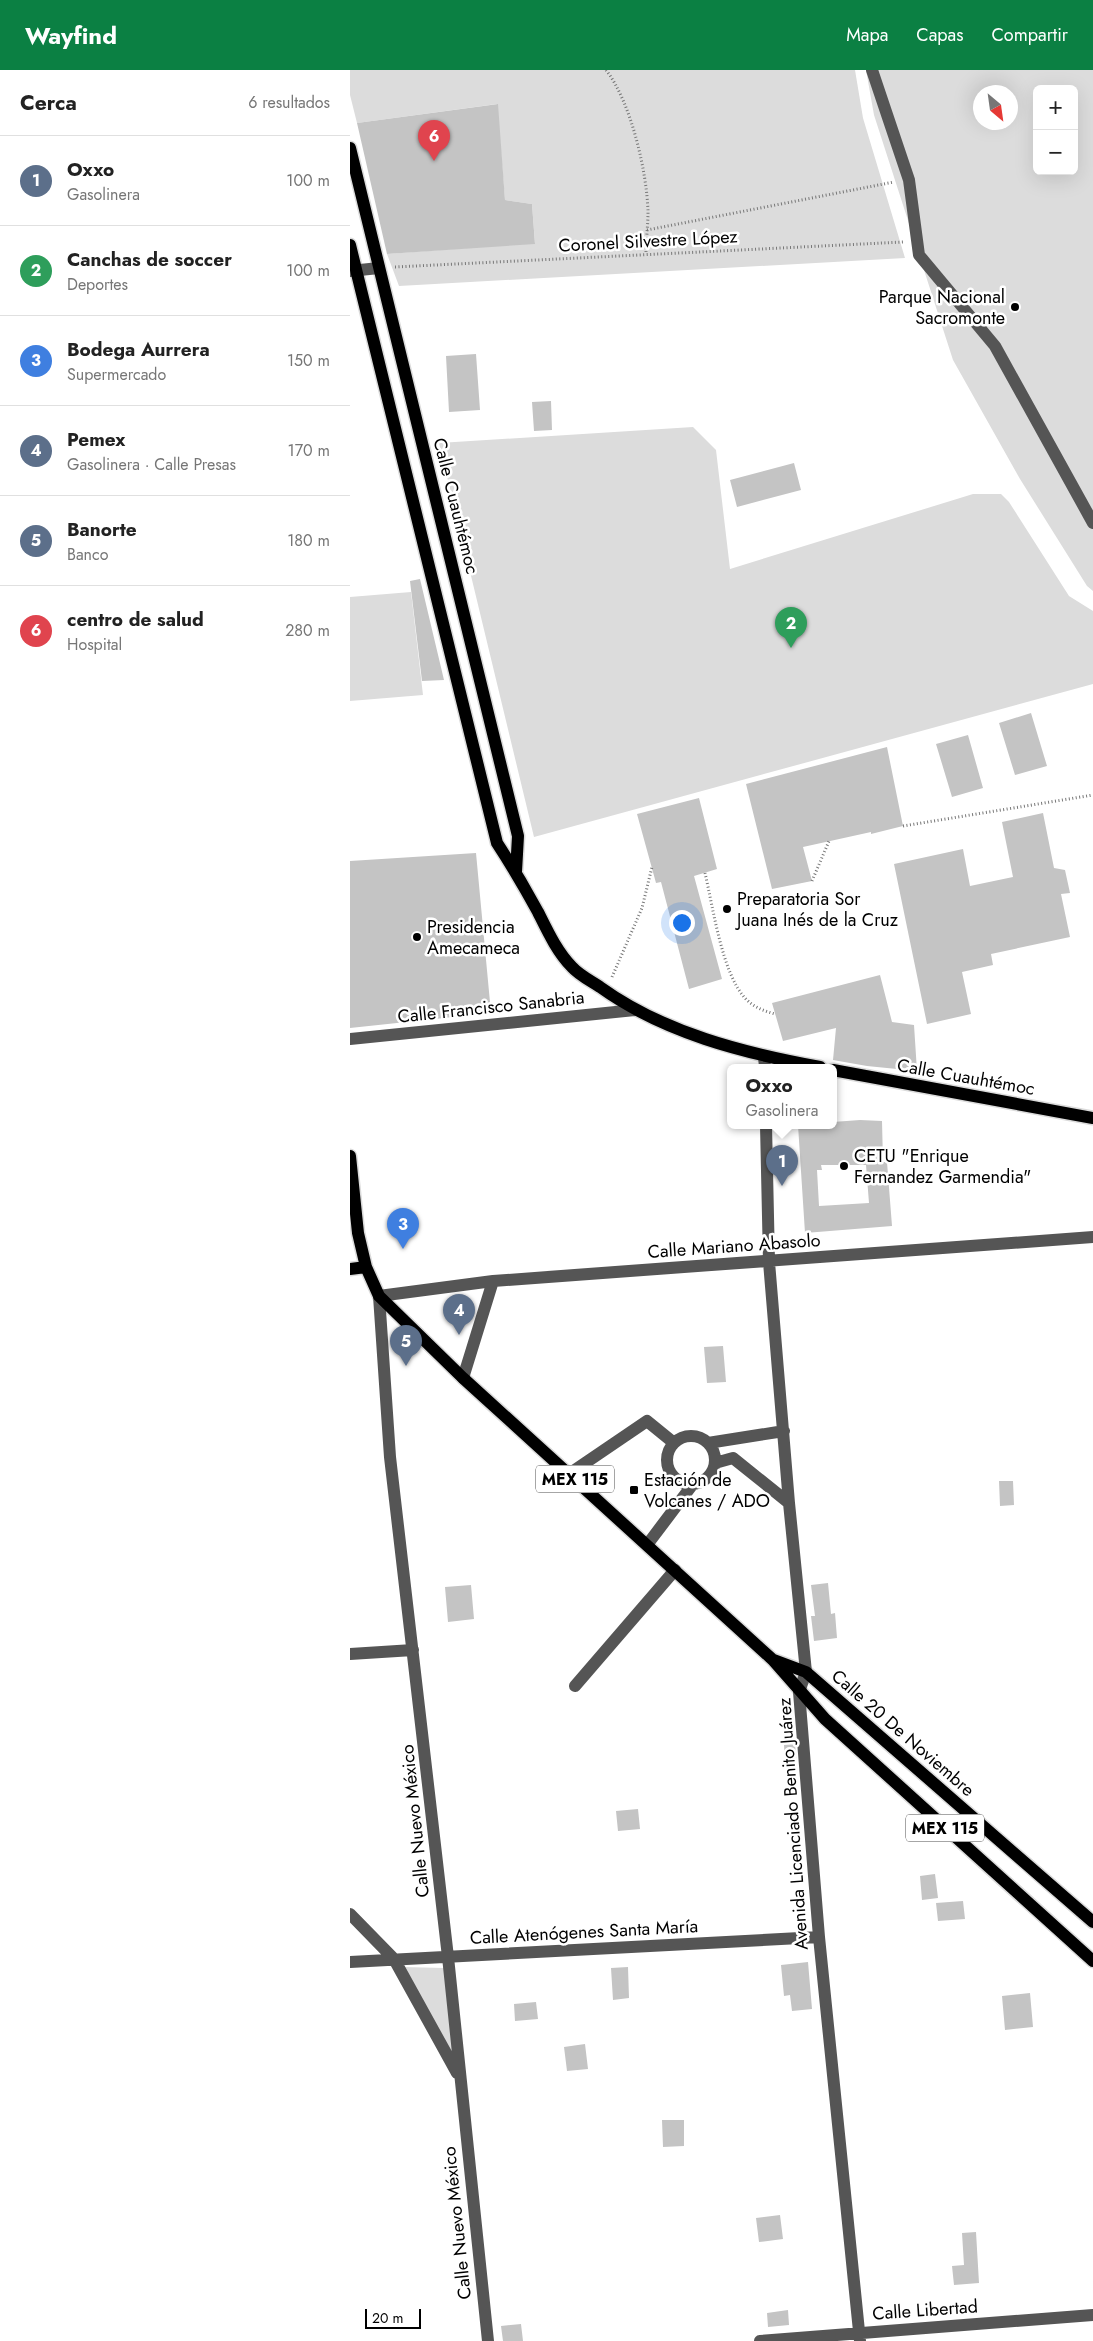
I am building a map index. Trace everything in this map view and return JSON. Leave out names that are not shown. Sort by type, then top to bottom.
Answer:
[{"type":"main road","name":"Calle Cuauhtémoc","points":[[350,148],[518,836],[516,872]]},
{"type":"main road","points":[[350,245],[353,270],[404,464],[497,843],[516,872],[553,941],[572,967],[635,1010],[689,1034],[764,1062],[786,1064]]},
{"type":"main road","points":[[404,464],[426,458]]},
{"type":"main road","points":[[452,660],[474,653]]},
{"type":"main road","name":"Calle Cuauhtémoc","points":[[837,1071],[1093,1118]]},
{"type":"main road","name":"MEX 115","points":[[350,1156],[358,1233],[366,1267]]},
{"type":"main road","points":[[350,1269],[366,1267]]},
{"type":"main road","name":"Calle 20 De Noviembre","points":[[366,1267],[379,1296],[463,1378],[773,1660],[824,1720],[1093,1961]]},
{"type":"main road","name":"Calle 20 De Noviembre","points":[[773,1660],[806,1672],[1093,1922]]},
{"type":"street","points":[[872,70],[909,180],[919,242],[919,255],[995,346],[1093,523]]},
{"type":"street","points":[[353,270],[379,268]]},
{"type":"street","name":"Calle Francisco Sanabria","points":[[350,1039],[635,1010]]},
{"type":"street","name":"Avenida Licenciado Benito Juárez","points":[[766,1129],[769,1262],[789,1503],[806,1672],[799,1692],[819,1937],[860,2337]]},
{"type":"street","name":"Calle Mariano Abasolo","points":[[379,1296],[494,1281],[1093,1237]]},
{"type":"street","points":[[463,1378],[494,1281]]},
{"type":"street","name":"Calle Nuevo México","points":[[379,1296],[390,1457],[448,1957],[488,2341]]},
{"type":"street","points":[[569,1474],[647,1421],[674,1443]]},
{"type":"street","points":[[708,1443],[784,1430]]},
{"type":"street","points":[[647,1545],[693,1484],[708,1477],[715,1463],[712,1449],[708,1443],[702,1439],[688,1436],[674,1443],[667,1458],[671,1474],[677,1480],[693,1484]]},
{"type":"street","points":[[715,1463],[733,1458],[789,1503]]},
{"type":"street","points":[[575,1686],[674,1570]]},
{"type":"street","points":[[350,1654],[413,1650]]},
{"type":"street","points":[[350,1914],[394,1959],[459,2077]]},
{"type":"street","name":"Calle Atenógenes Santa María","points":[[350,1962],[819,1937]]},
{"type":"street","name":"Calle Libertad","points":[[760,2341],[860,2337],[1093,2315]]},
{"type":"path","points":[[606,70],[615,82],[630,122],[644,174],[648,212],[646,254]]},
{"type":"path","points":[[647,230],[909,180]]},
{"type":"path","name":"Coronel Silvestre López","points":[[379,268],[919,242]]},
{"type":"path","points":[[903,826],[1093,795]]},
{"type":"path","points":[[812,881],[829,841]]},
{"type":"path","points":[[606,991],[642,908],[652,867]]},
{"type":"path","points":[[705,873],[717,927],[733,980],[752,1005],[775,1014]]},
{"type":"shaded area","points":[[350,70],[855,70],[863,118],[905,258],[399,286],[387,254],[535,243],[532,204],[505,200],[497,104],[357,123],[350,95]]},
{"type":"shaded area","name":"Parque Nacional Sacromonte","points":[[866,70],[1093,70],[1093,591],[1087,586],[1020,479],[953,360],[874,115]]},
{"type":"shaded area","points":[[693,427],[716,450],[730,569],[973,494],[1001,494],[1009,502],[1069,596],[1093,611],[1093,684],[534,837],[439,443]]},
{"type":"shaded area","points":[[411,592],[423,695],[350,701],[350,597]]},
{"type":"shaded area","points":[[403,1967],[444,1968],[456,2065]]},
{"type":"building","points":[[498,104],[505,200],[532,204],[535,244],[387,254],[357,123]]},
{"type":"building","points":[[476,354],[480,410],[449,412],[446,356]]},
{"type":"building","points":[[551,401],[552,430],[534,431],[532,402]]},
{"type":"building","points":[[794,463],[801,490],[737,507],[730,480]]},
{"type":"building","points":[[420,579],[444,680],[422,681],[410,581]]},
{"type":"building","points":[[1031,713],[1047,766],[1015,775],[999,723]]},
{"type":"building","points":[[968,735],[983,788],[952,797],[936,744]]},
{"type":"building","points":[[887,747],[903,826],[803,847],[812,881],[772,889],[746,784]]},
{"type":"building","points":[[699,798],[717,869],[694,876],[722,979],[689,989],[661,882],[656,883],[637,814]]},
{"type":"building","points":[[1043,813],[1054,868],[1065,870],[1070,893],[1061,894],[1070,937],[991,954],[993,965],[962,972],[971,1014],[927,1024],[894,864],[963,849],[970,886],[1013,877],[1002,822]]},
{"type":"building","name":"Presidencia Amecameca","points":[[476,853],[491,1013],[350,1028],[350,861]]},
{"type":"building","points":[[880,975],[892,1022],[914,1025],[917,1071],[867,1066],[833,1060],[836,1028],[783,1041],[772,1003]]},
{"type":"building","name":"CETU \"Enrique Fernandez Garmendia\"","points":[[882,1121],[883,1162],[887,1162],[892,1226],[805,1233],[798,1129],[837,1129],[837,1122]],"holes":[[[821,1165],[866,1165],[869,1203],[819,1206],[817,1170],[822,1170]]]},
{"type":"building","points":[[723,1346],[726,1382],[707,1383],[704,1347]]},
{"type":"building","points":[[999,1481],[1013,1481],[1014,1505],[1000,1506]]},
{"type":"building","points":[[828,1583],[831,1614],[835,1613],[837,1638],[814,1641],[811,1616],[815,1616],[811,1585]]},
{"type":"building","points":[[471,1585],[474,1619],[448,1622],[445,1587]]},
{"type":"building","points":[[795,1743],[797,1768],[785,1768],[784,1744]]},
{"type":"building","points":[[638,1809],[640,1829],[618,1831],[616,1811]]},
{"type":"building","points":[[935,1874],[938,1898],[922,1900],[920,1876]]},
{"type":"building","points":[[963,1901],[965,1919],[938,1921],[936,1903]]},
{"type":"building","points":[[808,1962],[812,2009],[792,2011],[790,1995],[784,1996],[781,1965]]},
{"type":"building","points":[[628,1967],[629,1998],[613,2000],[611,1968]]},
{"type":"building","points":[[1030,1993],[1033,2027],[1005,2030],[1002,1996]]},
{"type":"building","points":[[536,2002],[538,2019],[515,2021],[514,2004]]},
{"type":"building","points":[[585,2044],[588,2069],[567,2071],[564,2047]]},
{"type":"building","points":[[662,2120],[684,2120],[684,2146],[663,2147]]},
{"type":"building","points":[[780,2215],[783,2239],[759,2242],[756,2218]]},
{"type":"building","points":[[976,2232],[979,2283],[954,2285],[952,2266],[964,2265],[962,2233]]},
{"type":"building","points":[[788,2310],[789,2325],[768,2327],[767,2313]]},
{"type":"building","points":[[521,2324],[523,2341],[503,2341],[501,2326]]},
{"type":"place","name":"centro de salud","points":[[434,161]]},
{"type":"place","name":"Parque Nacional Sacromonte","points":[[1015,307]]},
{"type":"place","name":"Canchas de soccer","points":[[791,648]]},
{"type":"place","name":"Preparatoria Sor Juana Inés de la Cruz","points":[[727,909]]},
{"type":"place","name":"Presidencia Amecameca","points":[[417,937]]},
{"type":"place","name":"CETU \"Enrique Fernandez Garmendia\"","points":[[844,1166]]},
{"type":"place","name":"Oxxo","points":[[782,1186]]},
{"type":"place","name":"Bodega Aurrera","points":[[403,1249]]},
{"type":"place","name":"Pemex","points":[[459,1335]]},
{"type":"place","name":"Banorte","points":[[406,1366]]},
{"type":"place","name":"Estación de Volcanes / ADO","points":[[634,1490]]}]
